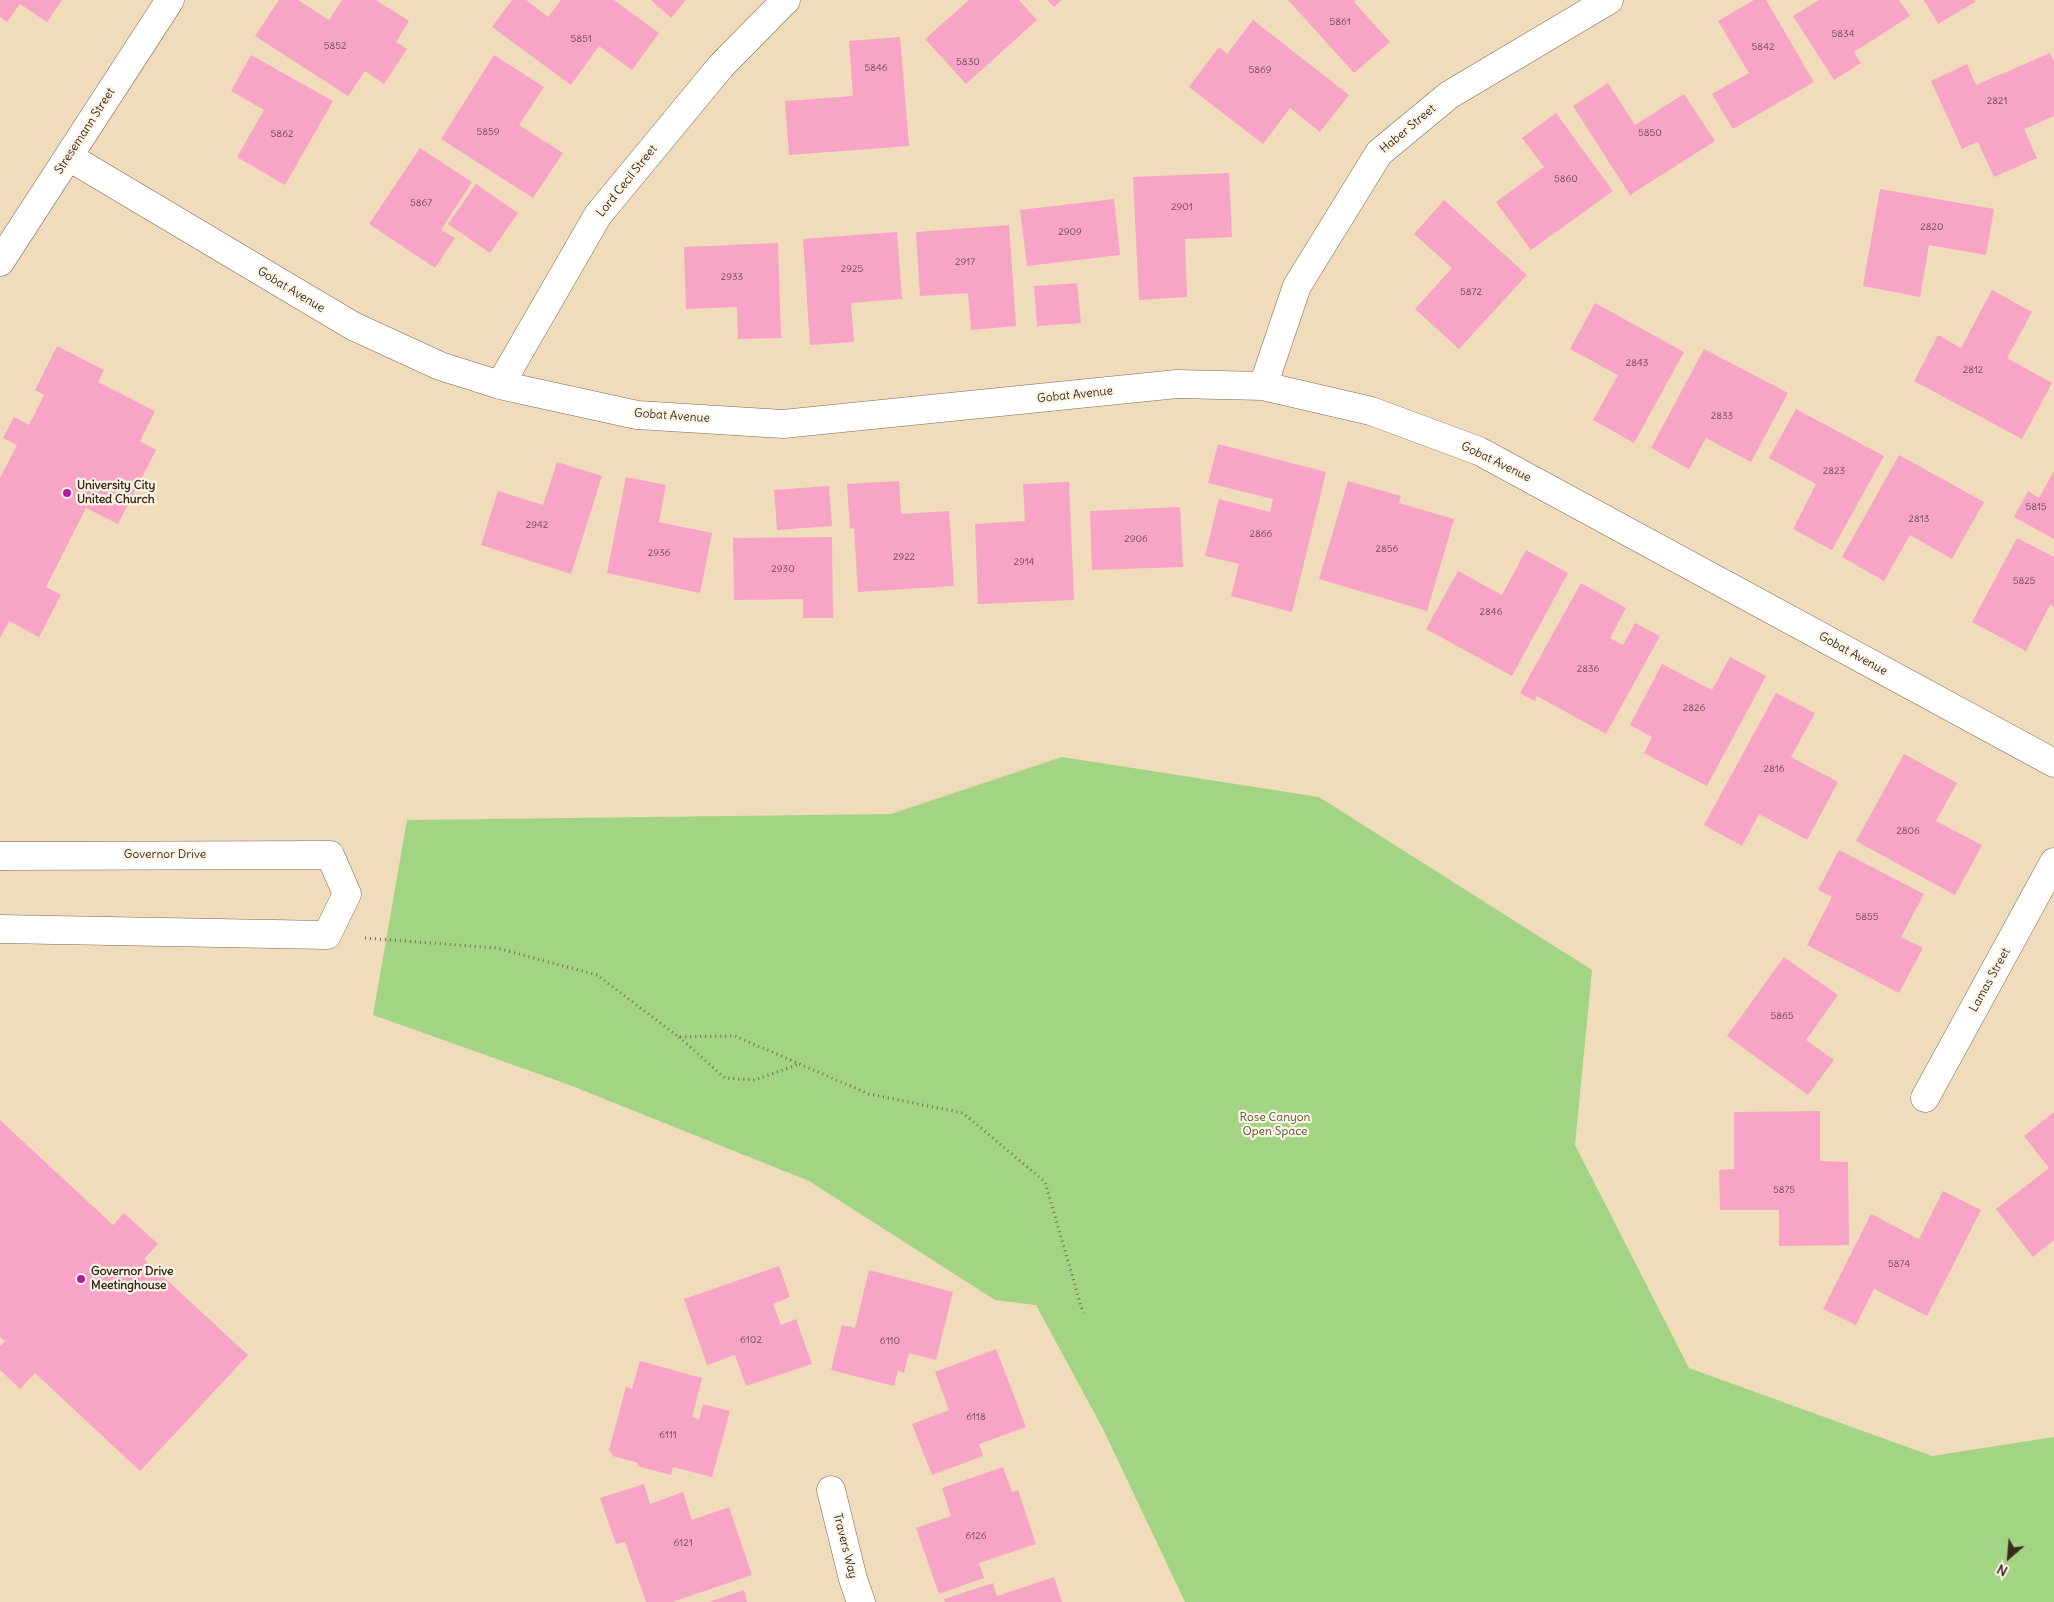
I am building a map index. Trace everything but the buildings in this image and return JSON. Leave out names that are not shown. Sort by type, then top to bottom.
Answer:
[{"type":"street","name":"Stresemann Street","points":[[0,262],[170,0]]},
{"type":"street","name":"Lord Cecil Street","points":[[500,385],[598,215],[721,66],[786,0]]},
{"type":"street","name":"Haber Street","points":[[1263,386],[1297,286],[1379,153],[1449,95],[1609,0]]},
{"type":"street","name":"Gobat Avenue","points":[[69,158],[353,326],[440,366],[500,385],[637,415],[783,424],[1177,384],[1263,386],[1371,411],[1479,450],[2054,763]]},
{"type":"street","name":"Governor Drive","points":[[0,856],[330,855],[347,894],[327,934]]},
{"type":"street","name":"Lamas Street","points":[[1925,1098],[2054,862]]},
{"type":"street","points":[[0,929],[327,934]]},
{"type":"street","name":"Travers Way","points":[[832,1490],[853,1579],[861,1602]]},
{"type":"path","points":[[327,934],[498,948],[597,975],[679,1037],[724,1078],[755,1080],[800,1064]]},
{"type":"path","points":[[679,1037],[735,1036],[869,1094],[963,1113],[1045,1182],[1083,1313]]},
{"type":"green space","name":"Rose Canyon Open Space","points":[[1062,757],[1319,797],[1592,970],[1575,1145],[1689,1368],[1932,1456],[2054,1437],[2054,1602],[1185,1602],[1103,1429],[1036,1305],[995,1300],[809,1181],[567,1084],[373,1015],[407,820],[891,814]]},
{"type":"place","name":"University City United Church","points":[[67,493]]},
{"type":"place","name":"Governor Drive Meetinghouse","points":[[81,1279]]}]
